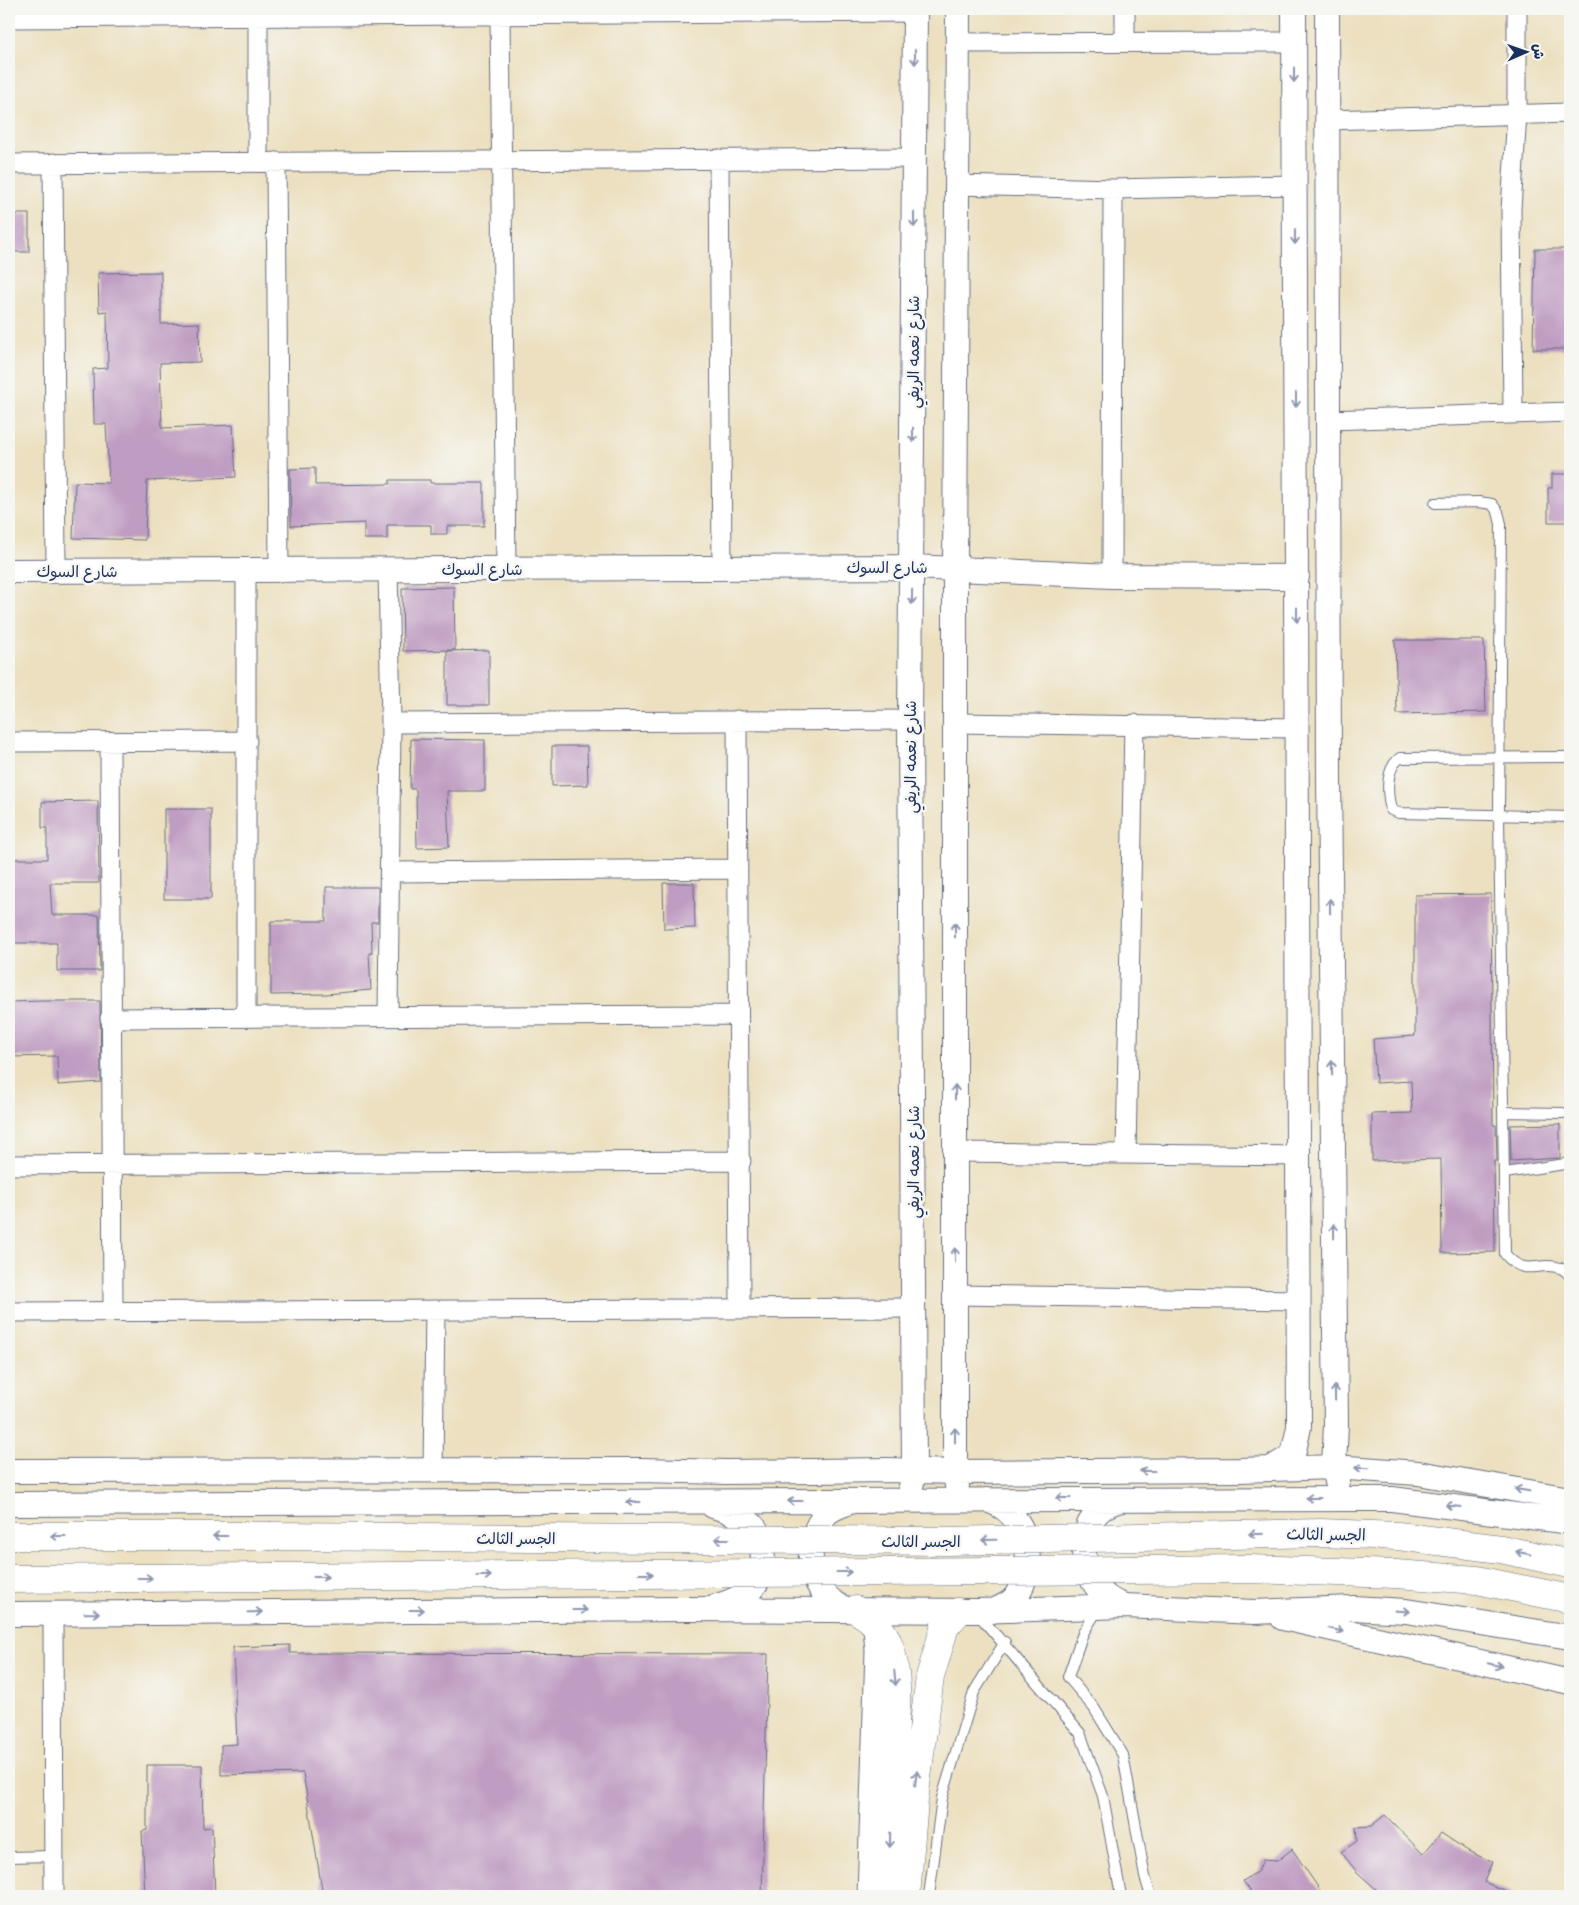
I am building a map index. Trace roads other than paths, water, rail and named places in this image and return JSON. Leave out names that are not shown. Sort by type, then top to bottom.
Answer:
[{"type":"main road","name":"الجسر الثالث","points":[[9,1536],[948,1541],[1321,1534],[1398,1536],[1501,1549],[1570,1564]]},
{"type":"main road","name":"الجسر الثالث","points":[[9,1578],[1249,1569],[1396,1574],[1477,1580],[1570,1598]]},
{"type":"main road","points":[[855,1611],[880,1628],[889,1644],[896,1687],[887,1896]]},
{"type":"main road","points":[[906,1896],[914,1800],[930,1677],[945,1626],[976,1611]]},
{"type":"street","points":[[958,9],[955,568],[955,1472],[959,1492],[969,1499],[988,1501],[1010,1512],[1019,1522],[1029,1552],[1028,1566],[1016,1597],[1006,1606],[976,1611]]},
{"type":"street","points":[[1124,9],[1125,42]]},
{"type":"street","points":[[1272,1468],[1293,1455],[1299,1427],[1294,9]]},
{"type":"street","points":[[1327,9],[1329,779],[1336,1424],[1334,1467],[1336,1482],[1346,1493],[1370,1499]]},
{"type":"street","points":[[1513,414],[1511,209],[1517,113],[1517,9]]},
{"type":"street","points":[[9,18],[166,13],[258,16],[385,12],[500,15],[577,12],[915,11]]},
{"type":"street","name":"شارع نعمه الريفي","points":[[899,1500],[910,1489],[914,1471],[910,720],[915,11]]},
{"type":"street","points":[[500,15],[506,569]]},
{"type":"street","points":[[258,16],[267,162],[279,570]]},
{"type":"street","points":[[958,43],[1294,42]]},
{"type":"street","points":[[1327,120],[1517,113],[1570,113]]},
{"type":"street","points":[[9,164],[914,158]]},
{"type":"street","points":[[719,159],[722,568]]},
{"type":"street","points":[[53,163],[56,571]]},
{"type":"street","points":[[957,185],[1113,189],[1294,185]]},
{"type":"street","points":[[1112,576],[1113,189]]},
{"type":"street","points":[[1328,420],[1570,412]]},
{"type":"street","name":"شارع السوك","points":[[9,571],[912,567],[1112,576],[1297,577]]},
{"type":"street","points":[[246,570],[246,1017]]},
{"type":"street","points":[[388,570],[391,723],[388,1016]]},
{"type":"street","points":[[737,720],[737,1015],[741,1162],[740,1309]]},
{"type":"street","points":[[391,723],[910,720]]},
{"type":"street","points":[[955,723],[1134,724],[1297,728]]},
{"type":"street","points":[[1126,1154],[1134,724]]},
{"type":"street","points":[[9,742],[247,741]]},
{"type":"street","points":[[110,742],[113,1312]]},
{"type":"street","points":[[1297,780],[1329,779]]},
{"type":"street","points":[[390,872],[738,869]]},
{"type":"street","points":[[110,1018],[737,1015]]},
{"type":"street","points":[[955,1152],[1298,1156]]},
{"type":"street","points":[[9,1165],[741,1162]]},
{"type":"street","points":[[955,1295],[1299,1300]]},
{"type":"street","points":[[9,1312],[913,1308]]},
{"type":"street","points":[[433,1470],[435,1310]]},
{"type":"street","points":[[1299,1427],[1304,1444],[1317,1450],[1329,1444],[1336,1424]]},
{"type":"street","points":[[9,1471],[955,1472],[1184,1471],[1334,1467],[1418,1473],[1570,1499]]},
{"type":"street","points":[[70,1470],[71,1503]]},
{"type":"street","points":[[1184,1471],[1187,1498]]},
{"type":"street","points":[[9,1504],[681,1502],[1130,1498],[1370,1499],[1508,1512],[1570,1522]]},
{"type":"street","points":[[1125,1606],[1114,1603],[1103,1596],[1093,1584],[1086,1568],[1085,1551],[1090,1519],[1100,1508],[1130,1498]]},
{"type":"street","points":[[852,1501],[827,1513],[817,1527],[811,1558],[814,1577],[819,1589],[836,1606],[855,1611],[873,1629],[875,1640],[867,1896]]},
{"type":"street","points":[[681,1502],[709,1505],[731,1512],[744,1519],[753,1526],[762,1545],[763,1557],[762,1568],[754,1586],[737,1599],[717,1606],[685,1609]]},
{"type":"street","points":[[9,1614],[685,1609],[976,1611],[1100,1606],[1254,1612],[1353,1608],[1406,1611],[1570,1638]]},
{"type":"street","points":[[1254,1612],[1570,1682]]},
{"type":"street","points":[[53,1614],[54,1896]]},
{"type":"lane","points":[[1435,503],[1479,502],[1492,504],[1498,512],[1501,524],[1499,816],[1505,1254],[1513,1264],[1523,1267],[1560,1268],[1570,1275]]},
{"type":"lane","points":[[1570,757],[1400,758],[1393,764],[1389,773],[1389,801],[1391,810],[1399,813],[1570,817]]},
{"type":"lane","points":[[1504,1112],[1563,1113]]},
{"type":"lane","points":[[1505,1173],[1565,1164]]},
{"type":"lane","points":[[1100,1606],[1083,1633],[1068,1677],[1094,1708],[1123,1755],[1145,1877],[1151,1896]]},
{"type":"lane","points":[[976,1611],[1080,1733],[1103,1796],[1121,1896]]},
{"type":"lane","points":[[929,1896],[942,1798],[974,1692],[1004,1642]]},
{"type":"lane","points":[[9,1857],[53,1856]]}]
